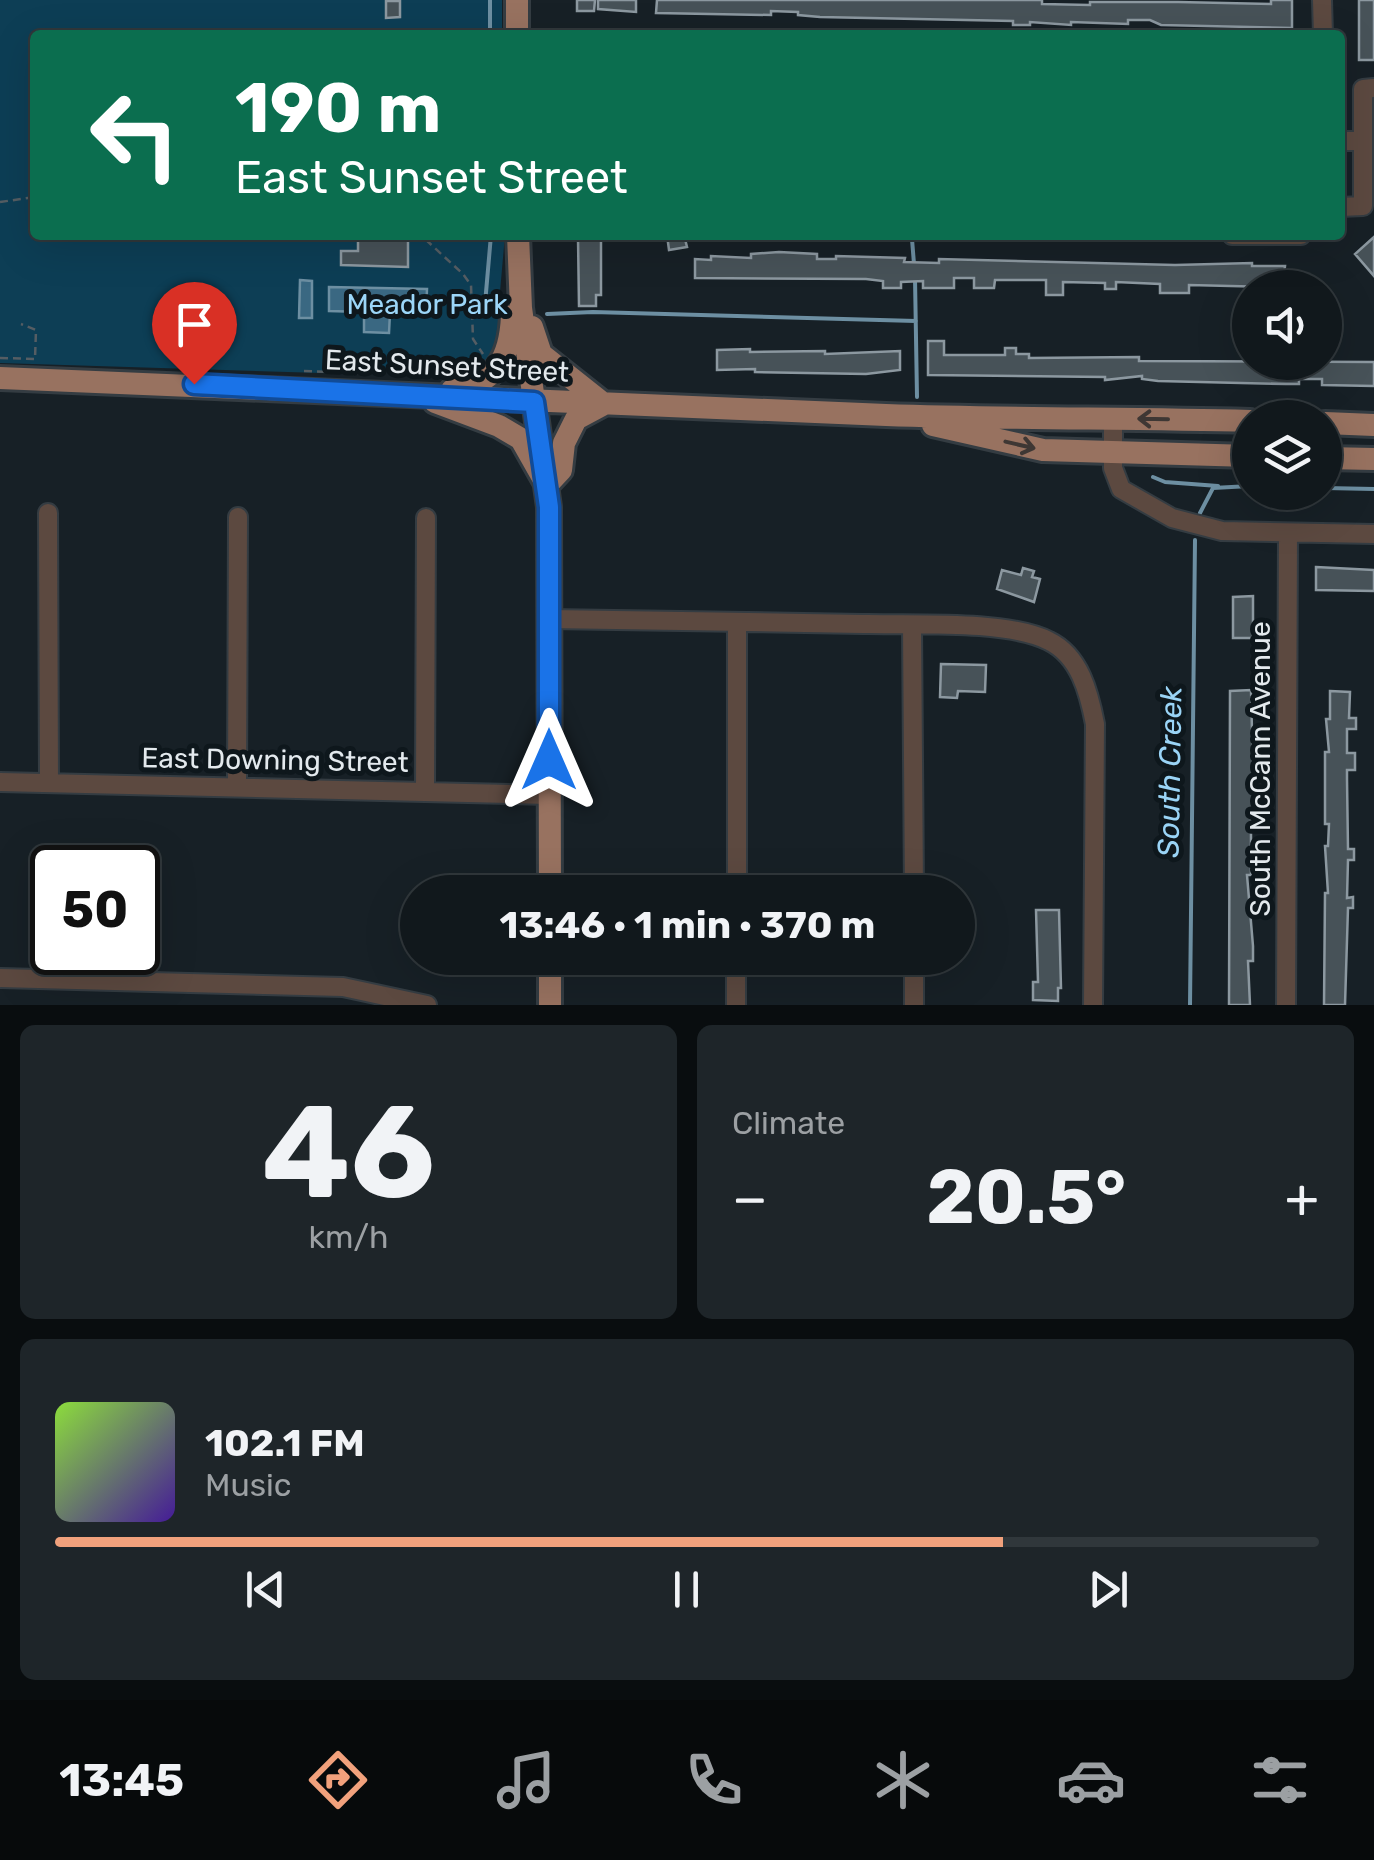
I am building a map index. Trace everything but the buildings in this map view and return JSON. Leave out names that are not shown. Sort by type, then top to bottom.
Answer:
[{"type":"main road","points":[[517,0],[517,30]]},
{"type":"main road","points":[[518,240],[518,283],[547,486],[550,875]]},
{"type":"main road","points":[[418,395],[472,387],[491,376],[511,338],[518,283]]},
{"type":"main road","points":[[518,283],[541,354],[604,404],[576,419],[564,443],[561,470],[547,486]]},
{"type":"main road","name":"East Sunset Street","points":[[0,378],[891,415],[1232,421]]},
{"type":"main road","points":[[418,395],[521,438],[547,486]]},
{"type":"main road","name":"East Sunset Street","points":[[891,415],[1043,450],[1232,456]]},
{"type":"main road","points":[[1342,424],[1374,425]]},
{"type":"main road","points":[[1342,458],[1374,459]]},
{"type":"main road","points":[[549,1005],[550,975]]},
{"type":"street","points":[[1322,0],[1322,30]]},
{"type":"street","points":[[1345,207],[1364,206],[1369,168],[1363,141],[1363,88],[1374,88]]},
{"type":"street","points":[[1345,141],[1363,141]]},
{"type":"street","points":[[1113,418],[1112,453],[1121,489],[1172,518],[1222,531],[1374,534]]},
{"type":"street","points":[[48,513],[49,783]]},
{"type":"street","points":[[237,786],[238,517]]},
{"type":"street","points":[[425,792],[426,518]]},
{"type":"street","name":"South McCann Avenue","points":[[1286,1005],[1288,533]]},
{"type":"street","points":[[549,619],[912,624],[1013,630],[1051,641],[1077,667],[1090,694],[1095,724],[1094,1005]]},
{"type":"street","points":[[736,875],[737,622]]},
{"type":"street","points":[[912,624],[914,875]]},
{"type":"street","name":"East Downing Street","points":[[0,782],[549,795]]},
{"type":"street","points":[[736,975],[736,1005]]},
{"type":"street","points":[[914,975],[914,1005]]},
{"type":"street","points":[[0,978],[343,987],[427,1005]]},
{"type":"path","points":[[0,202],[30,197]]},
{"type":"path","points":[[425,240],[463,274],[474,292],[475,346],[491,360]]},
{"type":"path","points":[[0,358],[35,359],[36,330],[21,324]]},
{"type":"path","points":[[354,374],[387,369],[446,378]]},
{"type":"path","points":[[304,371],[338,373]]},
{"type":"green space","name":"Meador Park","points":[[0,0],[502,0],[502,30],[30,30],[30,240],[505,240],[500,336],[496,352],[478,372],[447,377],[387,369],[354,374],[0,363]]},
{"type":"shaded area","points":[[300,280],[312,281],[312,318],[299,318]]},
{"type":"shaded area","points":[[329,287],[427,289],[426,314],[390,313],[389,333],[364,332],[364,312],[329,311]]},
{"type":"waterway","points":[[490,0],[490,28]]},
{"type":"waterway","points":[[491,240],[485,304],[493,312]]},
{"type":"waterway","points":[[912,240],[914,264]]},
{"type":"waterway","points":[[915,278],[917,397]]},
{"type":"waterway","points":[[547,314],[916,321]]},
{"type":"waterway","points":[[1153,477],[1165,482],[1218,486]]},
{"type":"waterway","name":"South Creek","points":[[1200,513],[1213,488],[1232,487]]},
{"type":"waterway","name":"South Creek","points":[[1342,488],[1374,489]]},
{"type":"waterway","name":"South Creek","points":[[1190,1005],[1195,540]]},
{"type":"route","points":[[194,384],[534,402],[549,507],[549,760]]}]
